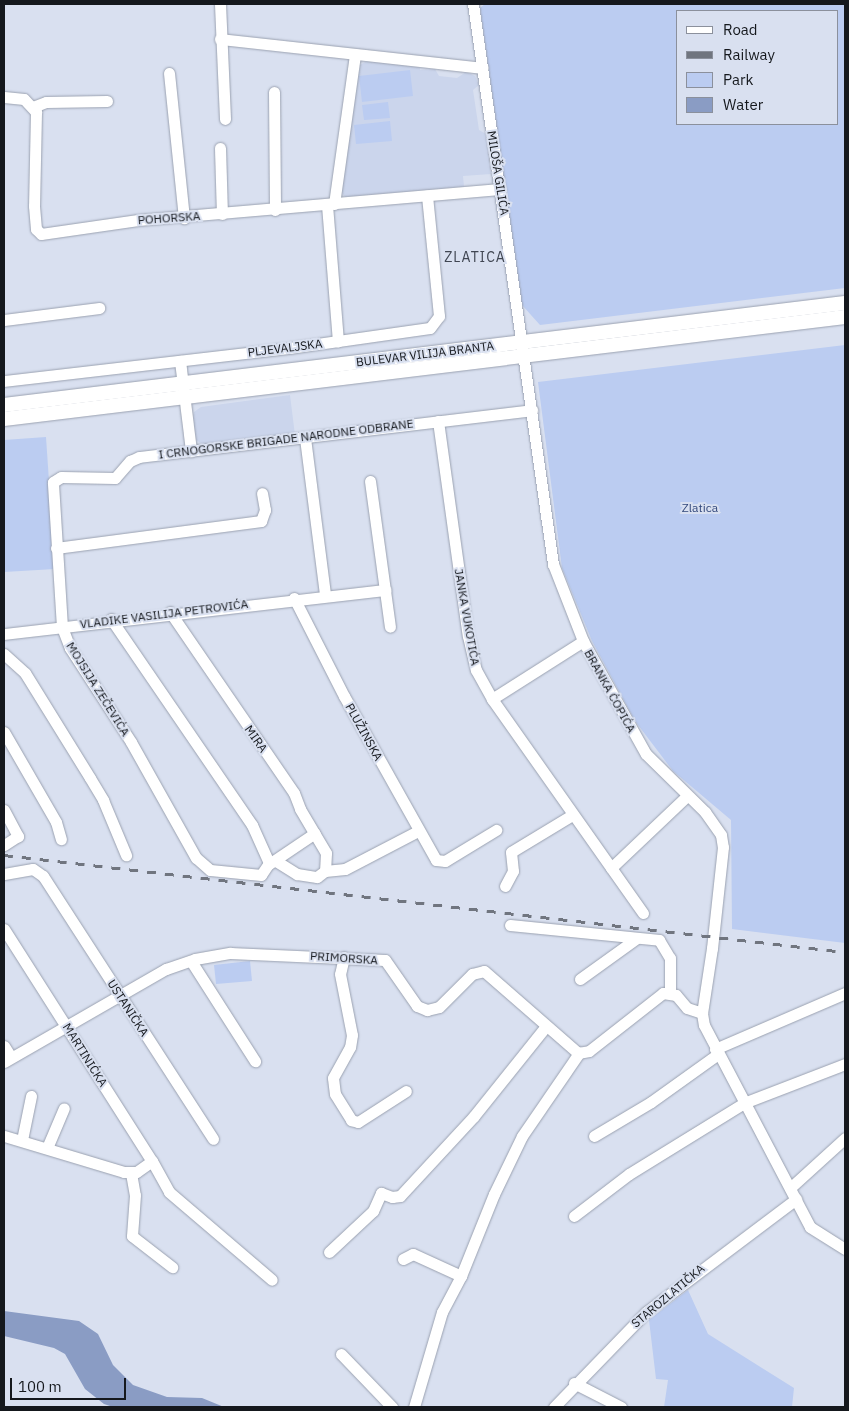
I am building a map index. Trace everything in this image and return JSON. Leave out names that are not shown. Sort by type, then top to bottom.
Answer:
[{"type":"main road","name":"BULEVAR VILIJA BRANTA","points":[[523,349],[845,303]]},
{"type":"main road","name":"BULEVAR VILIJA BRANTA","points":[[4,405],[184,390],[523,349],[845,317]]},
{"type":"main road","name":"BULEVAR VILIJA BRANTA","points":[[4,419],[184,390]]},
{"type":"street","points":[[220,4],[220,39],[225,119]]},
{"type":"street","name":"MILOŠA GILIĆA","points":[[473,4],[523,349]]},
{"type":"street","points":[[220,39],[482,68]]},
{"type":"street","points":[[338,342],[331,205],[355,54]]},
{"type":"street","points":[[169,73],[175,153],[184,218]]},
{"type":"street","points":[[274,92],[275,210]]},
{"type":"street","points":[[4,97],[24,99],[34,107],[46,102],[107,101]]},
{"type":"street","name":"POHORSKA","points":[[34,107],[36,112],[33,189],[38,232],[44,234],[138,220],[184,218],[500,189]]},
{"type":"street","points":[[220,148],[222,214]]},
{"type":"street","name":"PLJEVALJSKA","points":[[4,381],[180,362],[424,330],[437,323],[427,196]]},
{"type":"street","points":[[4,320],[99,308]]},
{"type":"street","name":"BRANKA ĆOPIĆA","points":[[523,349],[553,564],[583,641],[646,754],[717,826],[723,847],[702,1013]]},
{"type":"street","points":[[180,362],[191,451]]},
{"type":"street","name":"I CRNOGORSKE BRIGADE NARODNE ODBRANE","points":[[52,485],[61,477],[115,478],[135,458],[532,410]]},
{"type":"street","name":"JANKA VUKOTIĆA","points":[[438,421],[468,636],[476,670],[492,699],[572,815],[643,913]]},
{"type":"street","points":[[305,438],[325,595]]},
{"type":"street","points":[[370,481],[390,627]]},
{"type":"street","name":"MOJSIJA ZEČEVIĆA","points":[[52,485],[62,626],[70,648],[132,742],[193,853],[210,870],[261,875],[271,862]]},
{"type":"street","points":[[56,548],[261,521],[265,510],[262,493]]},
{"type":"street","name":"VLADIKE VASILIJA PETROVIĆA","points":[[4,634],[170,612],[385,590]]},
{"type":"street","name":"PLUŽINSKA","points":[[294,598],[418,831],[439,863],[496,830]]},
{"type":"street","name":"MIRA","points":[[170,612],[294,793],[300,809],[326,852],[325,872]]},
{"type":"street","points":[[111,619],[244,811],[271,862],[309,877],[317,877],[325,872],[345,869],[418,831]]},
{"type":"street","points":[[492,699],[583,641]]},
{"type":"street","points":[[4,654],[25,673],[85,770],[103,800],[126,855]]},
{"type":"street","points":[[4,732],[56,822],[61,839]]},
{"type":"street","points":[[611,868],[687,796]]},
{"type":"street","points":[[4,810],[18,836],[4,845]]},
{"type":"street","points":[[505,886],[513,872],[511,852],[572,815]]},
{"type":"street","points":[[271,862],[315,833]]},
{"type":"street","name":"USTANIČKA","points":[[4,874],[32,870],[44,876],[213,1139]]},
{"type":"street","points":[[510,925],[659,940],[666,947],[670,958],[670,993],[687,1008],[702,1013],[716,1052],[810,1228],[845,1249]]},
{"type":"street","name":"MARTINIĆKA","points":[[4,929],[152,1161],[169,1192],[272,1280]]},
{"type":"street","points":[[580,979],[637,938]]},
{"type":"street","name":"PRIMORSKA","points":[[8,1059],[166,970],[191,961],[243,952],[387,961],[417,1006],[427,1010],[439,1007],[472,974],[484,971],[579,1053]]},
{"type":"street","points":[[344,957],[340,974],[352,1035],[350,1047],[333,1078],[335,1094],[351,1120],[358,1122],[406,1091]]},
{"type":"street","points":[[191,961],[255,1061]]},
{"type":"street","points":[[414,1407],[442,1312],[461,1276],[522,1136],[579,1053],[589,1051],[663,994],[670,993]]},
{"type":"street","points":[[594,1136],[645,1106],[716,1052],[845,993]]},
{"type":"street","points":[[329,1252],[373,1211],[381,1193],[392,1197],[400,1196],[474,1116],[546,1026]]},
{"type":"street","points":[[4,1046],[8,1059]]},
{"type":"street","points":[[574,1216],[629,1174],[744,1103],[845,1064]]},
{"type":"street","points":[[22,1140],[31,1096]]},
{"type":"street","points":[[47,1148],[64,1108]]},
{"type":"street","points":[[4,1136],[131,1173],[152,1161]]},
{"type":"street","name":"STAROZLATIČKA","points":[[554,1407],[574,1383],[646,1312],[793,1193],[841,1150],[845,1138]]},
{"type":"street","points":[[131,1173],[135,1196],[132,1236],[172,1267]]},
{"type":"street","points":[[403,1259],[413,1254],[461,1276]]},
{"type":"street","points":[[341,1354],[392,1407]]},
{"type":"street","points":[[574,1383],[621,1407]]},
{"type":"shaded area","points":[[367,61],[420,67],[420,70],[435,69],[439,76],[457,78],[466,72],[475,76],[479,85],[473,90],[479,130],[486,134],[491,174],[463,176],[464,187],[345,197],[341,191],[360,65]]},
{"type":"shaded area","points":[[290,395],[295,435],[205,446],[196,440],[193,418],[194,412],[201,407]]},
{"type":"green space","points":[[485,4],[845,4],[845,288],[540,325],[522,305],[480,8]]},
{"type":"green space","points":[[410,70],[413,96],[362,102],[359,76]]},
{"type":"green space","points":[[388,102],[390,118],[364,120],[362,105]]},
{"type":"green space","points":[[390,121],[392,141],[356,144],[354,125]]},
{"type":"green space","name":"Zlatica","points":[[845,345],[845,943],[732,929],[731,820],[673,771],[635,721],[592,641],[562,568],[538,382]]},
{"type":"green space","points":[[46,437],[55,569],[4,572],[4,440]]},
{"type":"green space","points":[[250,961],[252,981],[216,984],[214,965]]},
{"type":"green space","points":[[688,1290],[708,1334],[794,1388],[792,1407],[664,1407],[668,1380],[656,1379],[649,1320]]},
{"type":"water","points":[[4,1311],[79,1321],[98,1334],[113,1365],[133,1385],[167,1397],[202,1398],[224,1407],[113,1407],[104,1404],[85,1389],[65,1354],[54,1348],[4,1336]]},
{"type":"railway","points":[[4,855],[845,952]]},
{"type":"district","name":"ZLATICA","points":[[475,257]]}]
